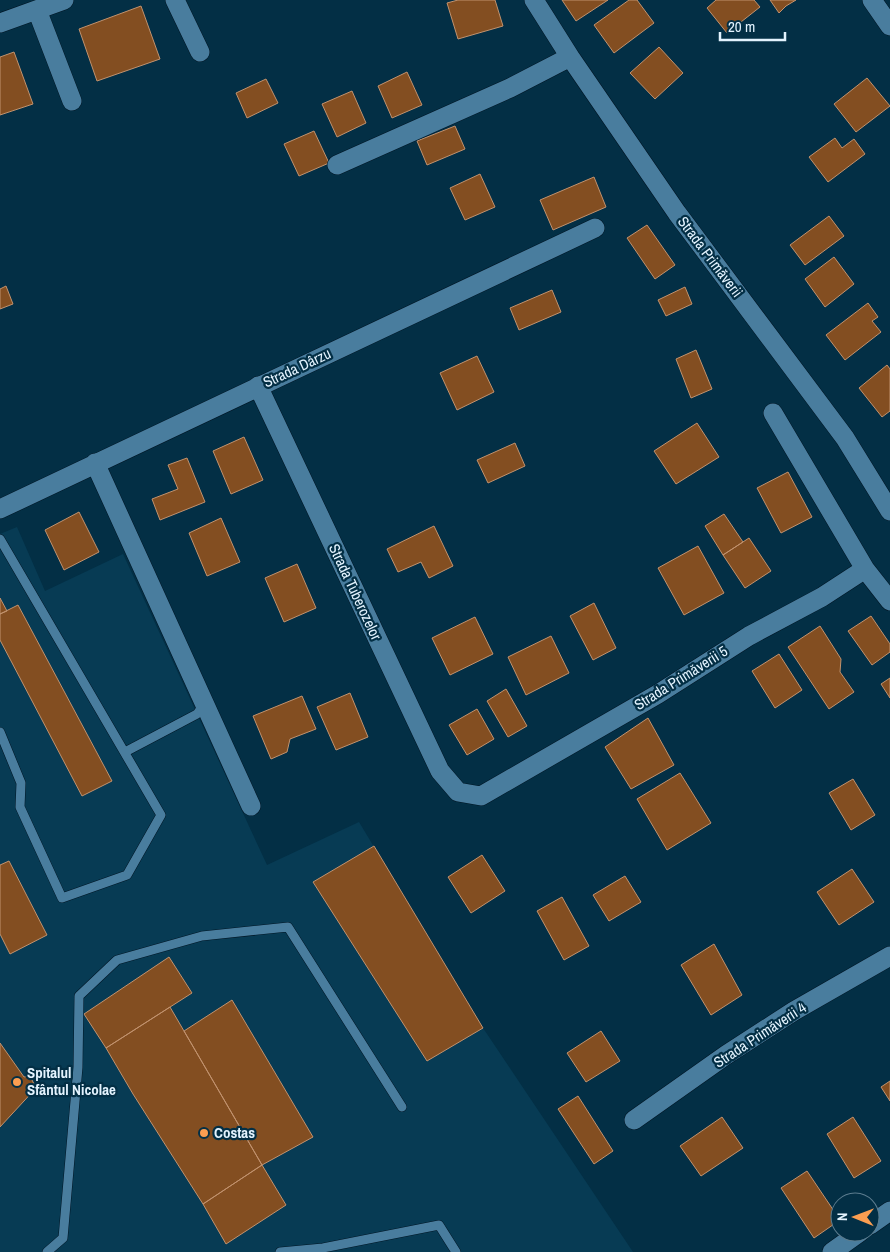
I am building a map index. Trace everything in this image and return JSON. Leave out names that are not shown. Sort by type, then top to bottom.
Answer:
[{"type":"street","points":[[0,23],[64,0]]},
{"type":"street","points":[[175,0],[200,52]]},
{"type":"street","name":"Strada Primăverii","points":[[534,0],[570,57],[678,213],[845,438],[890,511]]},
{"type":"street","points":[[872,0],[890,26]]},
{"type":"street","points":[[36,10],[72,100]]},
{"type":"street","points":[[337,165],[510,88],[570,57]]},
{"type":"street","name":"Strada Dârzu","points":[[0,508],[595,228]]},
{"type":"street","name":"Strada Tuberozelor","points":[[258,386],[440,771],[458,792]]},
{"type":"street","points":[[773,413],[865,569],[890,601]]},
{"type":"street","points":[[95,464],[251,806]]},
{"type":"street","name":"Strada Primăverii 5","points":[[458,792],[481,796],[658,694],[749,636],[822,597],[865,569]]},
{"type":"street","name":"Strada Primăverii 4","points":[[634,1120],[726,1055],[794,1011],[890,956]]},
{"type":"street","points":[[832,1252],[846,1242]]},
{"type":"lane","points":[[0,539],[162,815],[127,875],[62,898],[20,807],[21,783],[0,732]]},
{"type":"lane","points":[[125,752],[198,714],[204,704]]},
{"type":"lane","points":[[46,1252],[63,1238],[78,1066],[79,996],[117,960],[202,936],[288,928],[402,1107]]},
{"type":"lane","points":[[280,1252],[323,1248],[439,1225],[456,1252]]},
{"type":"shaded area","points":[[17,527],[45,591],[123,554],[267,865],[359,822],[483,1028],[633,1252],[0,1252],[0,534]]},
{"type":"building","points":[[458,0],[495,0],[503,26],[458,39],[447,3]]},
{"type":"building","points":[[562,0],[608,0],[576,21]]},
{"type":"building","points":[[629,0],[637,0],[654,23],[614,53],[594,25]]},
{"type":"building","points":[[716,0],[754,0],[760,7],[727,33],[707,8]]},
{"type":"building","points":[[770,0],[796,0],[779,13]]},
{"type":"building","points":[[141,6],[160,59],[97,81],[79,29]]},
{"type":"building","points":[[659,47],[683,73],[655,99],[630,73]]},
{"type":"building","points":[[14,52],[33,104],[0,115],[0,57]]},
{"type":"building","points":[[407,72],[422,105],[392,118],[378,86]]},
{"type":"building","points":[[867,78],[890,106],[856,132],[834,104]]},
{"type":"building","points":[[266,79],[278,103],[247,118],[236,93]]},
{"type":"building","points":[[352,91],[366,123],[337,137],[322,104]]},
{"type":"building","points":[[455,126],[465,149],[427,165],[417,141]]},
{"type":"building","points":[[314,131],[329,163],[299,176],[284,144]]},
{"type":"building","points":[[835,138],[842,148],[854,139],[865,154],[828,182],[809,157]]},
{"type":"building","points":[[480,174],[495,207],[465,220],[450,188]]},
{"type":"building","points":[[594,177],[606,207],[553,230],[540,200]]},
{"type":"building","points":[[829,216],[844,236],[805,265],[790,245]]},
{"type":"building","points":[[647,225],[675,265],[655,279],[627,238]]},
{"type":"building","points":[[834,257],[854,284],[825,307],[805,279]]},
{"type":"building","points":[[6,286],[13,304],[0,309],[0,289]]},
{"type":"building","points":[[685,287],[692,304],[666,316],[658,300]]},
{"type":"building","points":[[552,290],[561,312],[519,330],[510,308]]},
{"type":"building","points":[[868,303],[878,317],[872,321],[881,332],[845,360],[826,335]]},
{"type":"building","points":[[696,350],[712,389],[691,398],[676,359]]},
{"type":"building","points":[[477,356],[494,392],[457,410],[440,373]]},
{"type":"building","points":[[887,365],[890,369],[890,411],[882,417],[859,388]]},
{"type":"building","points":[[697,423],[719,457],[676,484],[654,451]]},
{"type":"building","points":[[244,437],[263,480],[231,494],[213,451]]},
{"type":"building","points":[[515,443],[525,466],[488,483],[477,460]]},
{"type":"building","points":[[187,458],[205,502],[160,520],[152,499],[178,489],[168,465]]},
{"type":"building","points":[[788,472],[812,517],[781,533],[757,488]]},
{"type":"building","points":[[79,512],[99,552],[64,570],[45,530]]},
{"type":"building","points":[[724,514],[743,542],[723,555],[705,526]]},
{"type":"building","points":[[221,518],[240,562],[207,576],[189,533]]},
{"type":"building","points":[[434,526],[453,566],[429,578],[421,562],[398,572],[387,549]]},
{"type":"building","points":[[749,538],[771,571],[745,588],[723,555]]},
{"type":"building","points":[[698,546],[724,593],[684,615],[658,568]]},
{"type":"building","points":[[297,564],[316,608],[284,622],[265,578]]},
{"type":"building","points":[[0,598],[7,611],[0,614]]},
{"type":"building","points":[[594,603],[616,648],[593,660],[570,616]]},
{"type":"building","points":[[18,605],[112,781],[82,796],[0,640],[0,614]]},
{"type":"building","points":[[871,616],[890,644],[890,652],[872,665],[848,631]]},
{"type":"building","points":[[475,617],[493,654],[450,675],[432,638]]},
{"type":"building","points":[[820,626],[841,659],[840,672],[854,692],[829,709],[788,647]]},
{"type":"building","points":[[551,636],[569,673],[526,695],[508,657]]},
{"type":"building","points":[[779,654],[802,690],[775,708],[752,671]]},
{"type":"building","points":[[890,678],[890,698],[881,684]]},
{"type":"building","points":[[506,689],[527,726],[508,737],[487,701]]},
{"type":"building","points":[[350,693],[368,737],[336,750],[317,707]]},
{"type":"building","points":[[302,696],[316,729],[290,739],[287,752],[271,759],[253,716]]},
{"type":"building","points":[[477,709],[494,739],[467,755],[449,725]]},
{"type":"building","points":[[648,718],[674,765],[631,789],[605,747]]},
{"type":"building","points":[[680,773],[711,823],[667,850],[637,799]]},
{"type":"building","points":[[853,779],[875,815],[851,830],[829,793]]},
{"type":"building","points":[[374,846],[483,1028],[427,1061],[313,882]]},
{"type":"building","points":[[482,855],[505,891],[471,913],[448,877]]},
{"type":"building","points":[[9,861],[47,935],[10,954],[0,934],[0,865]]},
{"type":"building","points":[[852,869],[874,902],[839,925],[817,892]]},
{"type":"building","points":[[625,876],[641,902],[609,921],[593,895]]},
{"type":"building","points":[[562,897],[589,946],[564,960],[537,911]]},
{"type":"building","points":[[714,944],[742,995],[711,1015],[681,965]]},
{"type":"building","points":[[169,957],[192,993],[106,1048],[84,1014]]},
{"type":"building","points":[[232,1000],[313,1137],[262,1165],[184,1031]]},
{"type":"building","points":[[170,1007],[262,1165],[203,1204],[106,1048]]},
{"type":"building","points":[[601,1031],[620,1061],[586,1082],[567,1053]]},
{"type":"building","name":"Spitalul Sfântul Nicolae","points":[[0,1043],[24,1077],[30,1076],[36,1088],[0,1127]]},
{"type":"building","points":[[890,1081],[890,1101],[881,1087]]},
{"type":"building","points":[[578,1096],[613,1151],[594,1164],[558,1109]]},
{"type":"building","points":[[722,1117],[743,1148],[701,1176],[680,1146]]},
{"type":"building","points":[[853,1117],[881,1161],[854,1178],[827,1134]]},
{"type":"building","points":[[262,1165],[286,1205],[226,1244],[203,1204]]},
{"type":"building","points":[[807,1171],[830,1205],[830,1227],[814,1238],[781,1188]]},
{"type":"place","name":"Spitalul Sfântul Nicolae","points":[[17,1082]]},
{"type":"place","name":"Costas","points":[[204,1133]]}]
